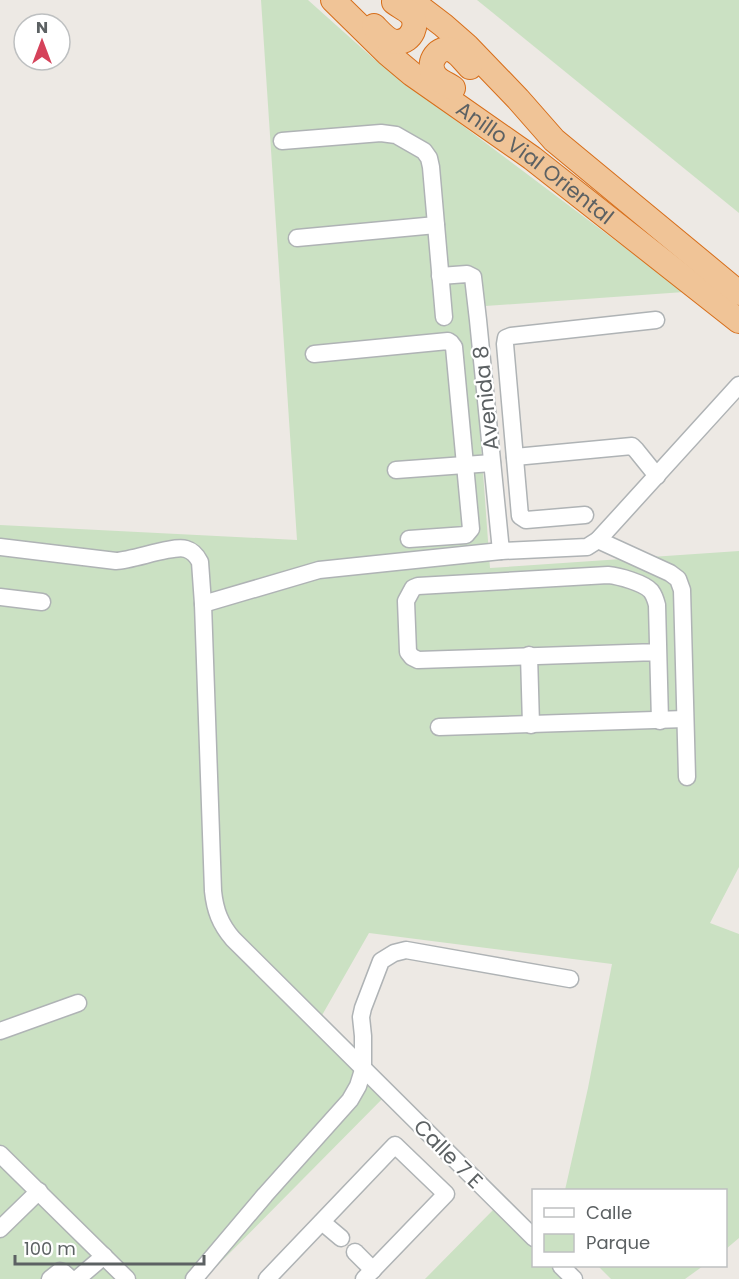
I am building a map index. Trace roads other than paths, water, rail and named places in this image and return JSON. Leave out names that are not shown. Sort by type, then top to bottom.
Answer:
[{"type":"highway","name":"Anillo Vial Oriental","points":[[333,0],[399,64],[532,158],[739,321]]},
{"type":"highway","points":[[353,20],[367,19],[388,39],[397,42],[406,40],[413,33],[415,26],[413,17],[394,0]]},
{"type":"highway","name":"Anillo Vial Oriental","points":[[410,0],[455,35],[518,99],[554,140],[739,293]]},
{"type":"highway","points":[[453,102],[453,88],[434,76],[431,67],[438,52],[447,49],[454,51],[477,73],[494,74]]},
{"type":"street","points":[[282,141],[381,133],[396,135],[424,151],[429,158],[444,317]]},
{"type":"street","points":[[297,238],[436,225]]},
{"type":"street","name":"Avenida 8","points":[[440,276],[467,274],[472,278],[501,551]]},
{"type":"street","points":[[585,515],[523,520],[520,516],[506,338],[656,320]]},
{"type":"street","points":[[314,354],[448,341],[452,343],[471,529],[466,535],[409,539]]},
{"type":"street","points":[[203,604],[319,570],[501,551],[587,547],[598,540],[739,385]]},
{"type":"street","points":[[514,457],[632,446],[657,476]]},
{"type":"street","points":[[396,470],[492,463]]},
{"type":"street","points":[[598,540],[670,573],[678,579],[682,590],[687,777]]},
{"type":"street","name":"Calle 7 E","points":[[0,547],[116,561],[127,561],[177,549],[188,550],[197,556],[200,562],[203,604],[213,891],[214,906],[218,917],[238,944],[532,1236]]},
{"type":"street","points":[[658,652],[418,660],[408,652],[406,601],[413,588],[418,586],[616,576],[646,587],[651,591],[657,605],[660,721]]},
{"type":"street","points":[[0,597],[42,602]]},
{"type":"street","points":[[529,655],[531,725]]},
{"type":"street","points":[[439,728],[685,719]]},
{"type":"street","points":[[194,1279],[350,1100],[363,1070],[361,1017],[363,1008],[381,962],[394,953],[405,950],[570,979]]},
{"type":"street","points":[[0,1031],[78,1003]]},
{"type":"street","points":[[267,1279],[395,1145],[446,1194],[368,1274],[355,1252]]},
{"type":"street","points":[[2,1161],[39,1191],[127,1279]]},
{"type":"street","points":[[0,1229],[39,1191]]},
{"type":"street","points":[[322,1222],[341,1238]]},
{"type":"street","points":[[77,1279],[104,1256]]},
{"type":"street","points":[[562,1267],[574,1279]]},
{"type":"street","points":[[50,1279],[60,1271],[70,1279]]}]
